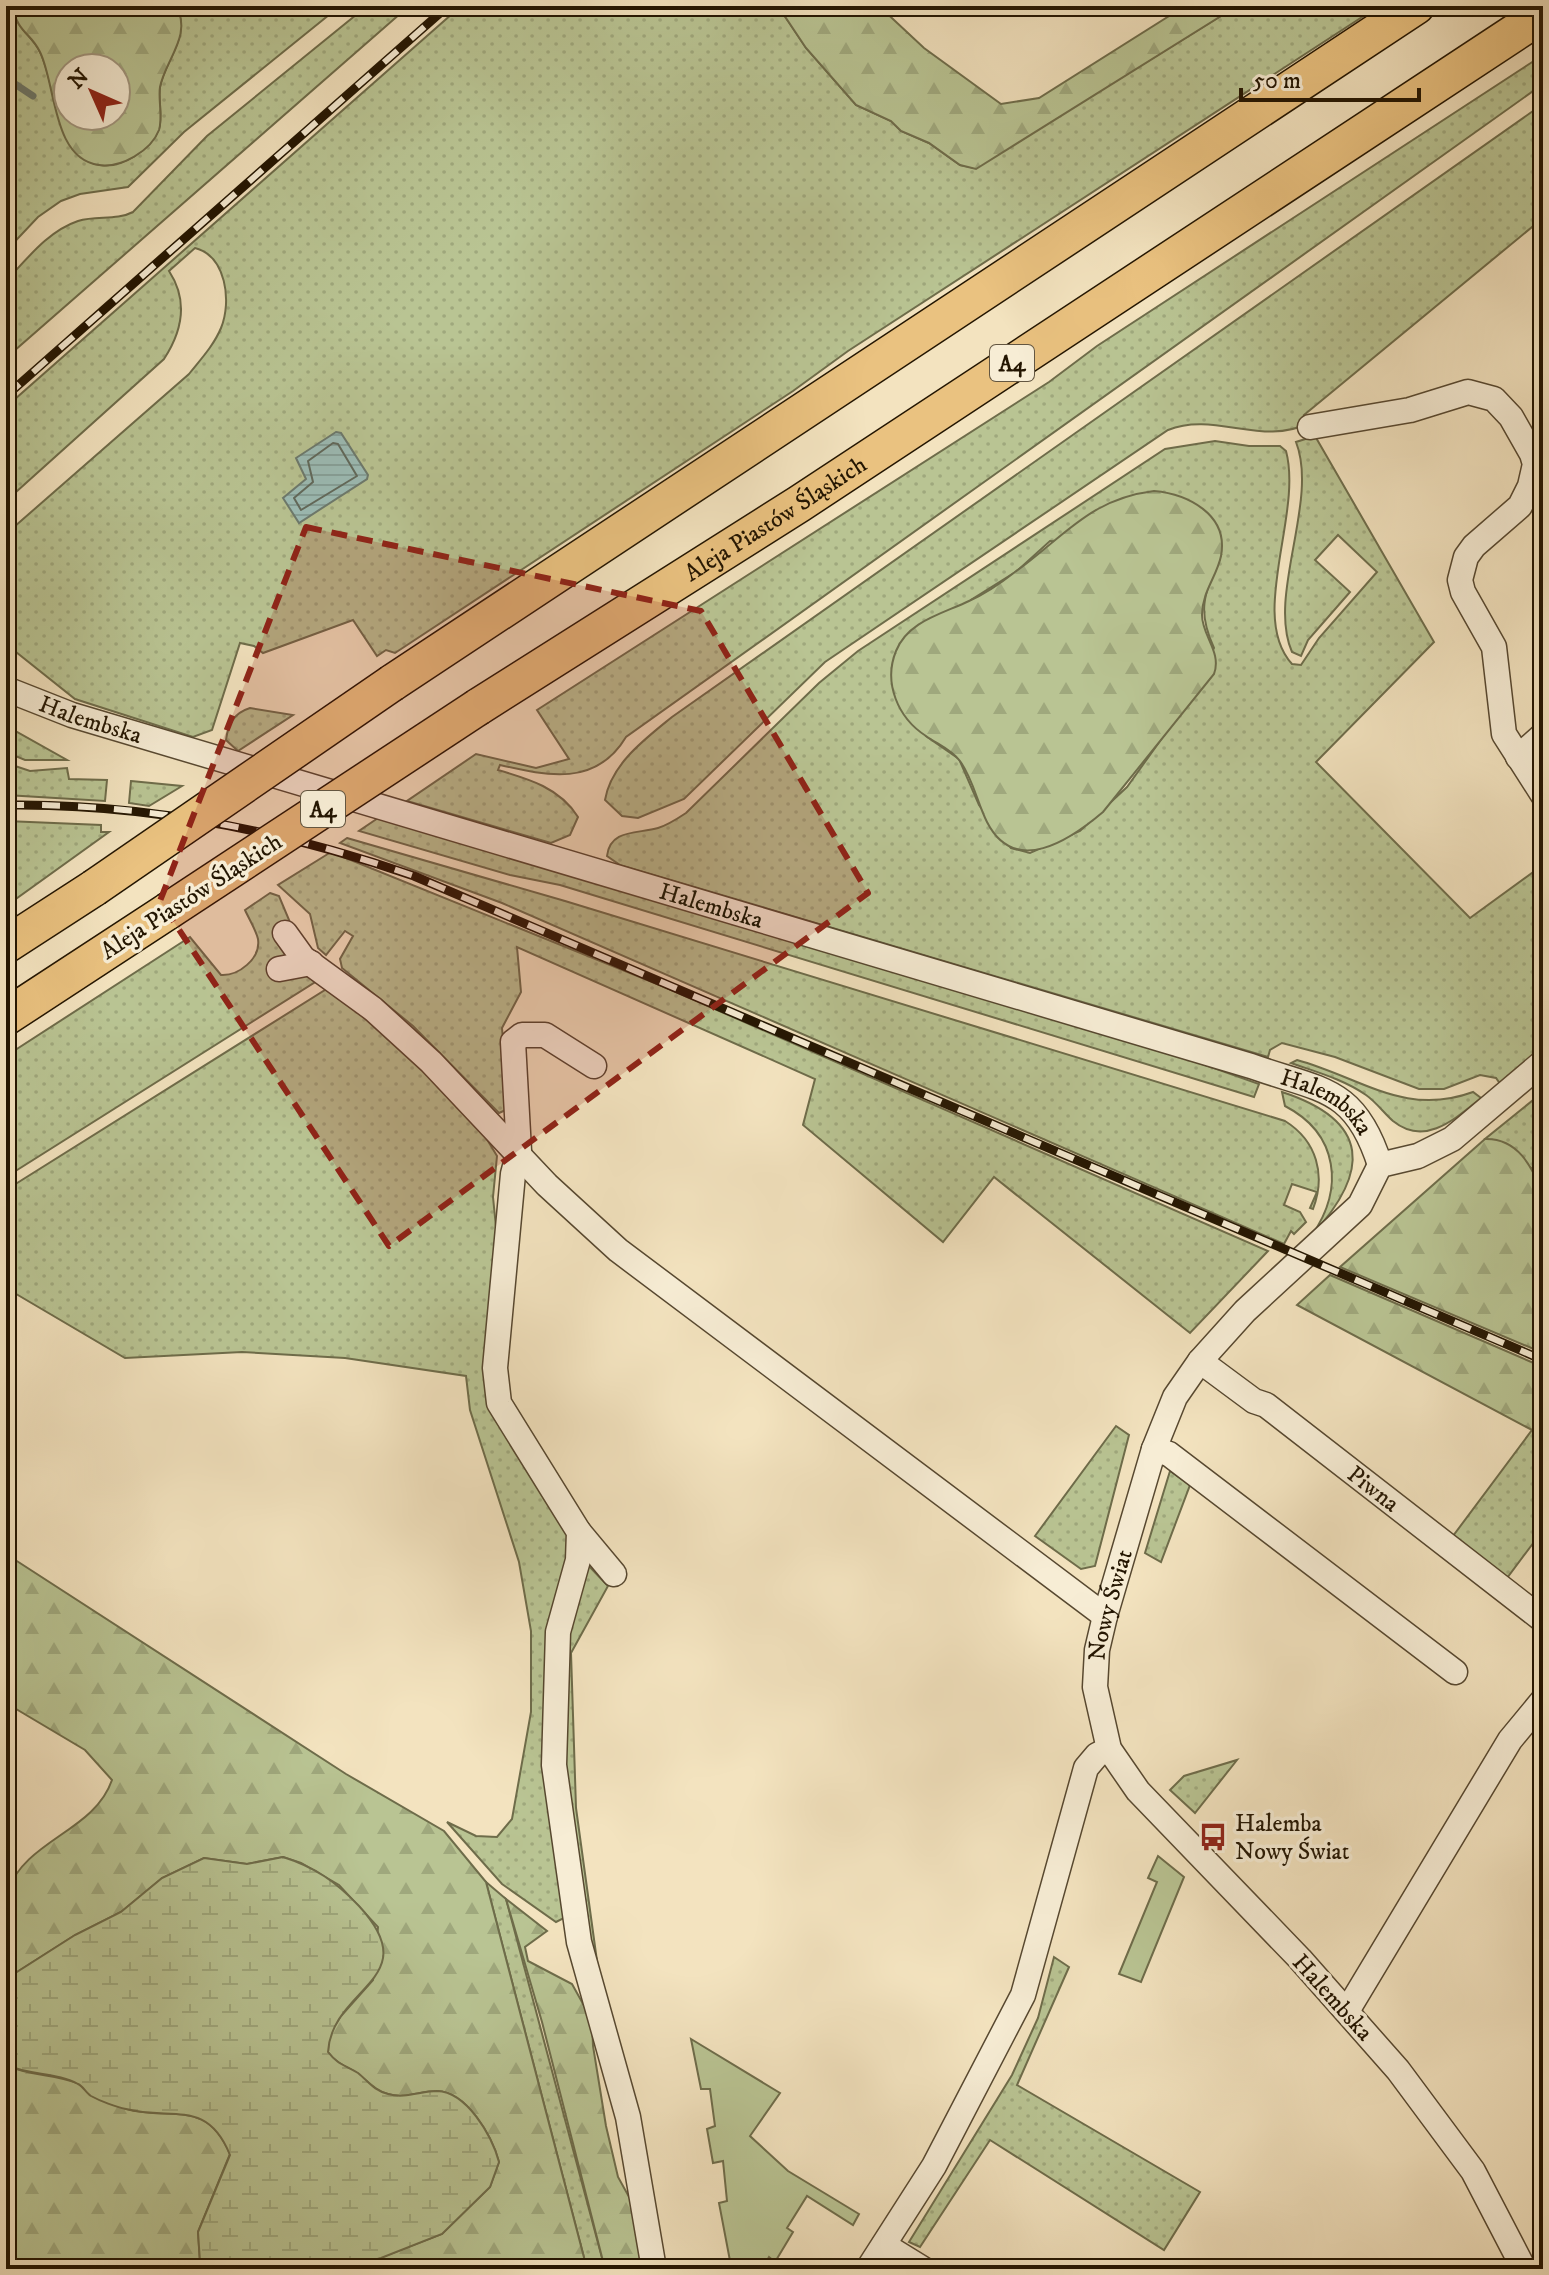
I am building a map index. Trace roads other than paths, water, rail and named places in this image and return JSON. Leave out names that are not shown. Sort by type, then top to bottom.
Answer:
[{"type":"highway","points":[[6,945],[392,683],[1416,6]]},
{"type":"highway","name":"Aleja Piastów Śląskich","points":[[6,1017],[478,707],[799,504],[1543,14]]},
{"type":"street","points":[[1310,427],[1410,410],[1468,392],[1494,399],[1511,417],[1535,464],[1530,486],[1520,506],[1474,546],[1466,557],[1460,580],[1463,592],[1494,647],[1500,721],[1518,757],[1543,795]]},
{"type":"street","name":"Halembska","points":[[6,689],[72,715],[1251,1066],[1340,1097],[1364,1125],[1380,1165]]},
{"type":"street","points":[[1518,757],[1543,735]]},
{"type":"street","points":[[285,933],[311,963],[373,1009],[431,1062],[519,1151],[547,1185],[618,1250],[1105,1616]]},
{"type":"street","points":[[279,969],[311,963]]},
{"type":"street","points":[[594,1066],[545,1035],[517,1037],[513,1042],[519,1151],[513,1174],[495,1368],[499,1403],[579,1532],[614,1574]]},
{"type":"street","points":[[1380,1165],[1418,1156],[1452,1139],[1543,1062]]},
{"type":"street","name":"Nowy Świat","points":[[1109,1749],[1095,1687],[1097,1650],[1154,1449],[1175,1397],[1200,1361],[1245,1311],[1360,1205],[1380,1165]]},
{"type":"street","name":"Piwna","points":[[1200,1361],[1254,1401],[1266,1405],[1543,1620]]},
{"type":"street","points":[[1154,1449],[1169,1454],[1455,1672]]},
{"type":"street","points":[[579,1532],[578,1560],[558,1632],[554,1765],[579,1942],[624,2102],[654,2269]]},
{"type":"street","points":[[1347,2011],[1510,1740],[1543,1700]]},
{"type":"street","points":[[868,2269],[934,2166],[1023,1995],[1086,1768],[1097,1755],[1109,1749]]},
{"type":"street","name":"Halembska","points":[[1109,1749],[1151,1806],[1347,2011],[1449,2133],[1480,2183],[1524,2269]]},
{"type":"street","points":[[884,2245],[923,2269]]},
{"type":"water","points":[[336,432],[341,433],[368,475],[367,479],[299,523],[283,498],[306,479],[296,458]]},
{"type":"waterway","points":[[6,78],[33,96]]},
{"type":"railway","points":[[6,396],[448,6]]},
{"type":"railway","points":[[6,805],[111,809],[213,822],[314,845],[414,876],[1543,1360]]},
{"type":"place","name":"Halemba Nowy Świat","points":[[1213,1837]]}]
